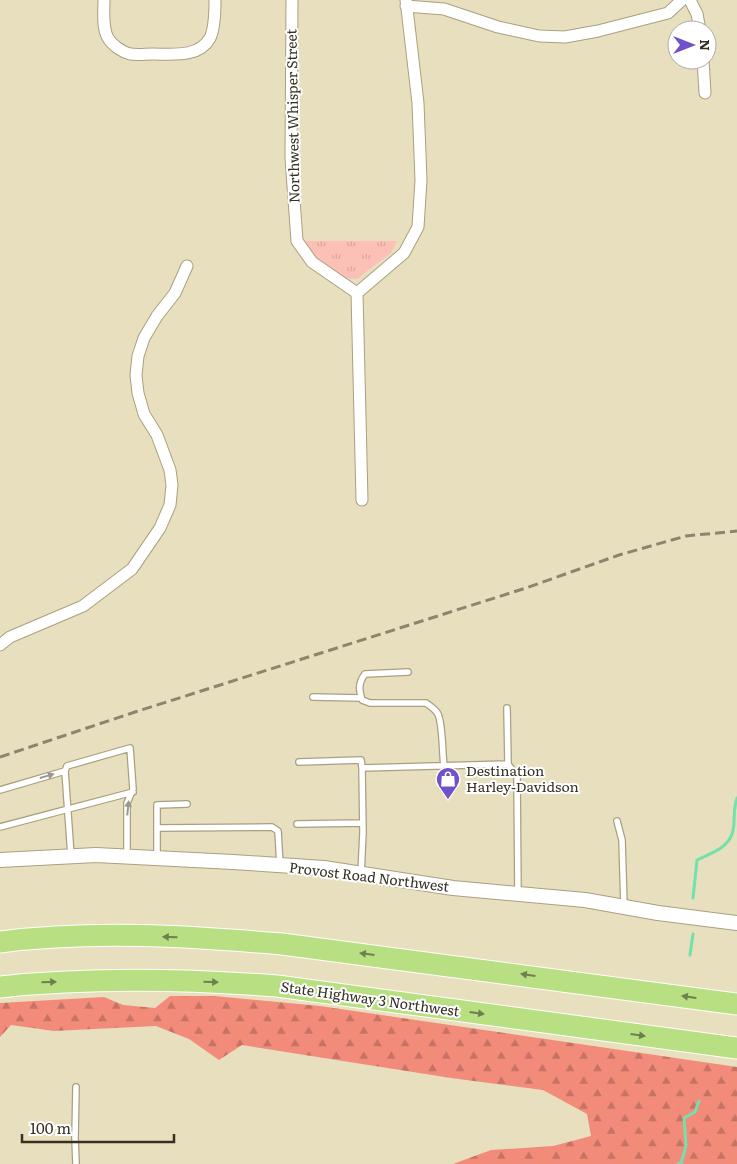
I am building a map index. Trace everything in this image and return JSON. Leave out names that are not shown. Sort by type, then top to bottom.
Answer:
[{"type":"highway","points":[[0,942],[77,936],[138,935],[282,944],[737,1004]]},
{"type":"highway","name":"State Highway 3 Northwest","points":[[0,987],[43,982],[128,980],[228,982],[277,986],[737,1048]]},
{"type":"street","points":[[104,0],[104,21],[107,37],[128,54],[185,54],[200,49],[210,38],[215,0]]},
{"type":"street","name":"Northwest Whisper Street","points":[[292,0],[291,158],[297,241],[312,262],[357,293]]},
{"type":"street","points":[[362,500],[357,293],[404,253],[418,227],[421,180],[418,103],[406,3],[444,9],[498,27],[539,36],[565,37],[598,31],[668,13],[682,0]]},
{"type":"street","points":[[690,0],[698,20]]},
{"type":"street","points":[[704,70],[705,94]]},
{"type":"street","points":[[0,645],[10,637],[83,606],[132,568],[160,528],[170,505],[172,485],[170,470],[157,435],[144,414],[138,393],[136,375],[138,356],[144,338],[175,293],[187,266]]},
{"type":"street","name":"Provost Road Northwest","points":[[0,860],[96,855],[324,868],[453,888],[585,900],[658,913],[737,923]]},
{"type":"lane","points":[[361,698],[359,690],[361,680],[365,674],[408,672]]},
{"type":"lane","points":[[313,697],[361,698],[370,703],[426,703],[438,713],[444,766]]},
{"type":"lane","points":[[507,708],[508,764],[517,777],[518,894]]},
{"type":"lane","points":[[70,856],[65,771],[67,766],[130,748],[132,792],[127,803],[127,856]]},
{"type":"lane","points":[[299,762],[361,760],[363,824],[361,874]]},
{"type":"lane","points":[[362,768],[508,764]]},
{"type":"lane","points":[[0,790],[65,771]]},
{"type":"lane","points":[[0,827],[132,792]]},
{"type":"lane","points":[[157,858],[157,805],[187,804]]},
{"type":"lane","points":[[616,822],[622,840],[624,907]]},
{"type":"lane","points":[[297,824],[363,824]]},
{"type":"lane","points":[[157,828],[272,827],[278,830],[280,865]]},
{"type":"lane","points":[[76,1086],[76,1164]]},
{"type":"green space","points":[[303,241],[397,241],[391,253],[357,279],[342,278],[319,261]]},
{"type":"green space","points":[[170,996],[214,996],[320,1006],[737,1067],[737,1164],[453,1164],[491,1150],[553,1146],[591,1136],[587,1114],[543,1090],[451,1078],[242,1045],[219,1060],[189,1039],[156,1026],[54,1031],[11,1025],[0,1037],[0,1003],[104,997],[123,1005],[155,1008]]},
{"type":"waterway","points":[[693,898],[697,860],[722,847],[730,839],[737,798]]},
{"type":"waterway","points":[[690,955],[693,934]]},
{"type":"waterway","points":[[678,1164],[681,1163],[686,1146],[684,1118],[695,1112],[699,1101]]},
{"type":"railway","points":[[0,757],[135,712],[526,588],[619,555],[686,536],[737,531]]},
{"type":"place","name":"Destination Harley-Davidson","points":[[448,800]]}]
